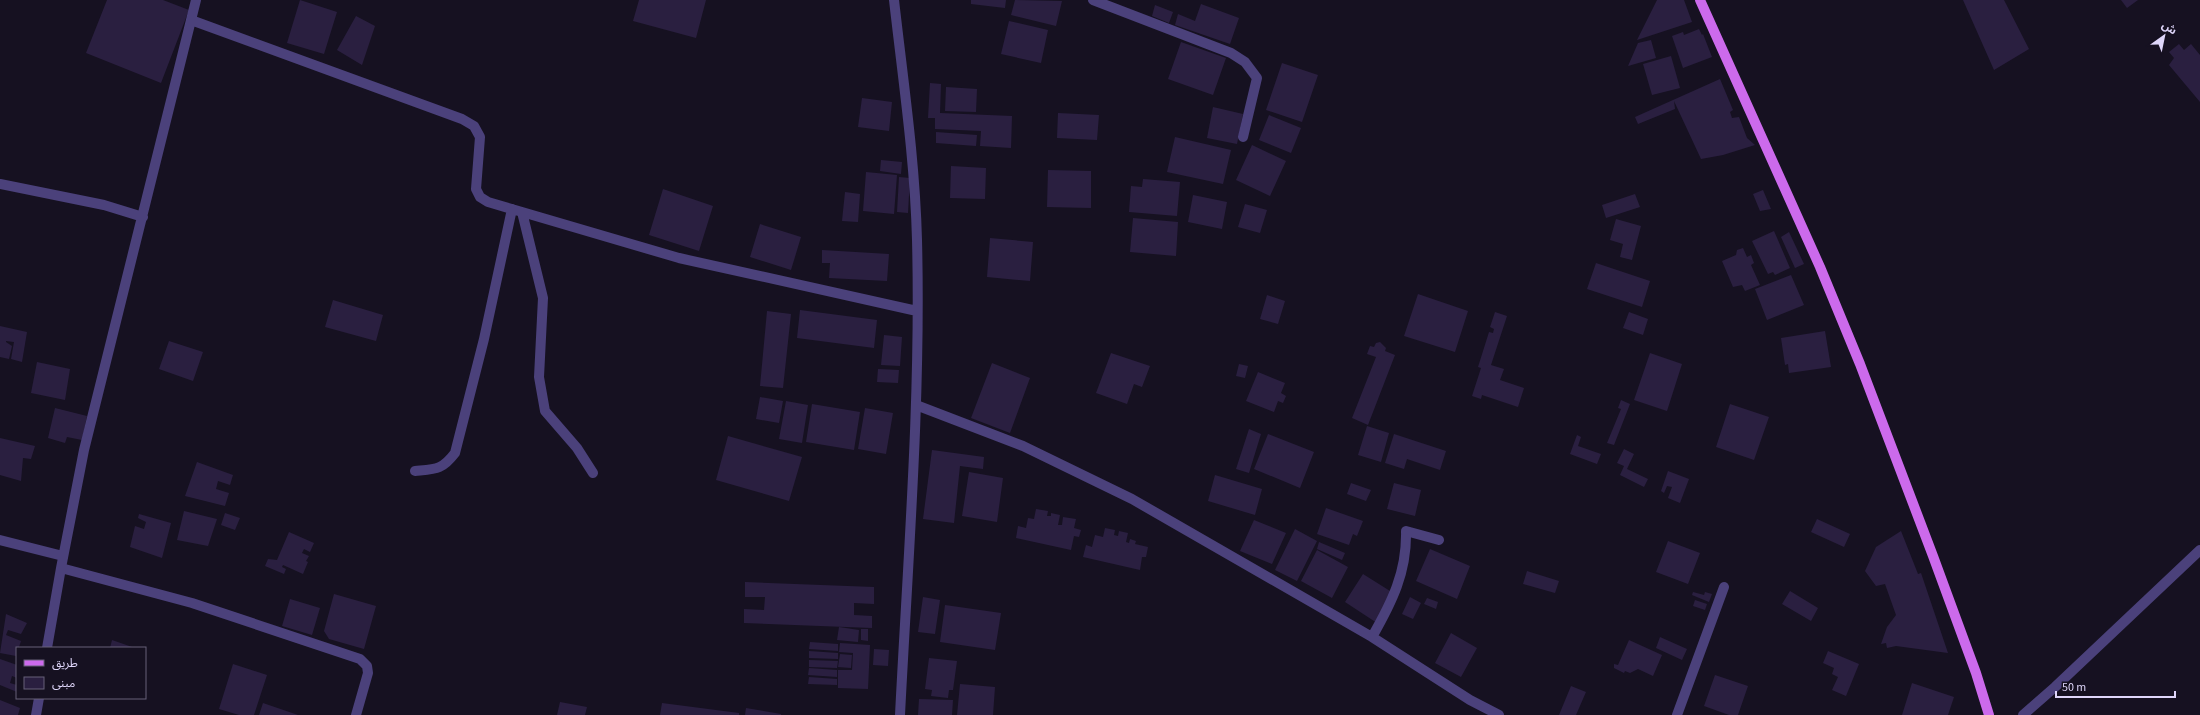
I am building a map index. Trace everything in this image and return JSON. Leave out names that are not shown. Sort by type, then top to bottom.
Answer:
[{"type":"main road","points":[[1700,0],[1816,260],[1860,364],[1976,673],[1989,715]]},
{"type":"street","points":[[48,647],[63,556],[84,450],[196,0]]},
{"type":"street","points":[[894,0],[909,126],[917,232],[916,405],[900,715]]},
{"type":"street","points":[[1093,0],[1231,53],[1244,62],[1257,78],[1243,136]]},
{"type":"street","points":[[191,20],[462,119],[474,126],[480,137],[476,189],[480,197],[488,202],[678,258],[917,311]]},
{"type":"street","points":[[0,184],[104,205],[143,217]]},
{"type":"street","points":[[415,471],[438,469],[447,464],[455,453],[517,210]]},
{"type":"street","points":[[517,210],[543,298],[539,377],[545,411],[577,448],[593,473]]},
{"type":"street","points":[[916,405],[1023,446],[1132,499],[1372,637],[1470,700],[1486,712],[1499,715]]},
{"type":"street","points":[[1372,637],[1389,608],[1400,581],[1406,552],[1406,531],[1439,540]]},
{"type":"street","points":[[0,540],[63,556]]},
{"type":"street","points":[[2023,715],[2055,687],[2200,550]]},
{"type":"street","points":[[61,568],[192,603],[360,659],[367,666],[368,673],[356,715]]},
{"type":"street","points":[[1677,715],[1724,587]]},
{"type":"street","points":[[36,715],[39,699]]},
{"type":"building","points":[[107,0],[163,0],[189,10],[161,83],[86,53]]},
{"type":"building","points":[[300,0],[337,12],[324,54],[287,43]]},
{"type":"building","points":[[639,0],[706,0],[696,38],[633,21]]},
{"type":"building","points":[[971,0],[1006,0],[1005,8],[971,4]]},
{"type":"building","points":[[1015,0],[1062,1],[1056,26],[1011,15]]},
{"type":"building","points":[[1657,0],[1684,0],[1692,22],[1637,40]]},
{"type":"building","points":[[1963,0],[2004,0],[2029,49],[1994,70]]},
{"type":"building","points":[[2121,0],[2138,0],[2127,8]]},
{"type":"building","points":[[1201,4],[1239,18],[1230,44],[1175,25],[1178,14],[1195,21]]},
{"type":"building","points":[[1155,5],[1173,12],[1169,23],[1152,16]]},
{"type":"building","points":[[356,16],[375,26],[362,65],[337,50]]},
{"type":"building","points":[[1009,21],[1048,30],[1041,63],[1001,54]]},
{"type":"building","points":[[1699,29],[1702,35],[1703,34],[1712,57],[1683,68],[1672,36],[1683,32],[1684,35]]},
{"type":"building","points":[[1651,40],[1656,58],[1628,66],[1638,43]]},
{"type":"building","points":[[1181,42],[1226,58],[1213,95],[1168,79]]},
{"type":"building","points":[[2179,44],[2184,50],[2191,44],[2200,55],[2200,102],[2169,65],[2174,58],[2169,52]]},
{"type":"building","points":[[1671,56],[1680,88],[1652,95],[1643,64]]},
{"type":"building","points":[[1282,63],[1318,75],[1302,122],[1266,110]]},
{"type":"building","points":[[1720,79],[1733,110],[1730,112],[1732,118],[1739,117],[1747,138],[1755,145],[1723,155],[1701,159],[1674,101],[1675,109],[1638,124],[1635,117]]},
{"type":"building","points":[[930,83],[941,84],[940,113],[1012,116],[1011,148],[980,146],[981,131],[935,129],[935,118],[928,118]]},
{"type":"building","points":[[946,87],[977,89],[976,112],[945,111]]},
{"type":"building","points":[[862,98],[892,102],[889,131],[858,127]]},
{"type":"building","points":[[1213,107],[1243,114],[1237,144],[1207,138]]},
{"type":"building","points":[[1058,113],[1099,115],[1097,140],[1057,138]]},
{"type":"building","points":[[1269,115],[1301,128],[1291,153],[1259,140]]},
{"type":"building","points":[[936,132],[977,135],[976,146],[936,143]]},
{"type":"building","points":[[1175,137],[1231,150],[1223,184],[1167,172]]},
{"type":"building","points":[[1252,145],[1286,161],[1270,196],[1236,180]]},
{"type":"building","points":[[881,160],[902,162],[901,174],[880,171]]},
{"type":"building","points":[[951,166],[986,168],[985,199],[950,198]]},
{"type":"building","points":[[1048,170],[1091,171],[1091,208],[1047,207]]},
{"type":"building","points":[[866,172],[897,175],[894,214],[863,211]]},
{"type":"building","points":[[899,177],[910,178],[908,213],[897,212]]},
{"type":"building","points":[[1143,179],[1180,182],[1177,216],[1129,212],[1131,186],[1142,187]]},
{"type":"building","points":[[663,189],[713,206],[699,251],[649,235]]},
{"type":"building","points":[[1763,190],[1771,209],[1760,211],[1753,194]]},
{"type":"building","points":[[845,192],[860,194],[858,222],[842,221]]},
{"type":"building","points":[[1635,194],[1640,207],[1606,218],[1602,205]]},
{"type":"building","points":[[1193,195],[1227,202],[1222,229],[1188,222]]},
{"type":"building","points":[[1245,204],[1267,210],[1260,233],[1238,227]]},
{"type":"building","points":[[1133,218],[1178,222],[1176,256],[1130,252]]},
{"type":"building","points":[[1616,219],[1641,226],[1632,260],[1620,257],[1623,244],[1610,240]]},
{"type":"building","points":[[760,224],[801,237],[791,270],[750,257]]},
{"type":"building","points":[[1774,231],[1790,268],[1775,275],[1773,272],[1768,274],[1752,241]]},
{"type":"building","points":[[1789,232],[1804,264],[1795,268],[1781,237]]},
{"type":"building","points":[[990,238],[1033,242],[1030,281],[987,277]]},
{"type":"building","points":[[1743,248],[1747,257],[1751,255],[1754,263],[1751,265],[1760,285],[1745,291],[1742,285],[1733,287],[1722,261],[1736,255],[1737,250]]},
{"type":"building","points":[[822,250],[889,254],[887,281],[829,278],[830,263],[822,263]]},
{"type":"building","points":[[1596,263],[1650,281],[1642,307],[1587,289]]},
{"type":"building","points":[[1791,275],[1804,305],[1767,320],[1755,289]]},
{"type":"building","points":[[1418,294],[1468,311],[1455,352],[1404,336]]},
{"type":"building","points":[[1267,295],[1285,301],[1278,324],[1260,319]]},
{"type":"building","points":[[333,300],[383,315],[376,341],[325,327]]},
{"type":"building","points":[[800,310],[877,320],[874,348],[797,338]]},
{"type":"building","points":[[767,311],[791,314],[783,388],[760,386]]},
{"type":"building","points":[[1495,312],[1507,316],[1491,365],[1504,369],[1500,380],[1524,388],[1518,407],[1482,395],[1481,399],[1472,396],[1481,368],[1478,367],[1489,332],[1493,333],[1494,329],[1490,327]]},
{"type":"building","points":[[1629,312],[1648,319],[1643,335],[1623,328]]},
{"type":"building","points":[[0,326],[27,332],[22,362],[11,359],[14,342],[6,341],[12,346],[9,359],[0,357]]},
{"type":"building","points":[[1825,331],[1831,367],[1789,373],[1788,364],[1785,365],[1781,338]]},
{"type":"building","points":[[884,335],[902,337],[900,366],[881,365]]},
{"type":"building","points":[[169,341],[203,352],[193,381],[159,369]]},
{"type":"building","points":[[1380,342],[1386,348],[1385,351],[1395,355],[1368,425],[1352,418],[1376,357],[1367,354],[1370,346],[1374,347],[1376,343]]},
{"type":"building","points":[[1111,353],[1150,366],[1142,387],[1134,384],[1127,404],[1096,393]]},
{"type":"building","points":[[1650,353],[1682,364],[1667,411],[1634,400]]},
{"type":"building","points":[[37,362],[70,369],[65,400],[31,393]]},
{"type":"building","points":[[992,363],[1030,378],[1010,433],[971,418]]},
{"type":"building","points":[[1239,364],[1248,366],[1245,378],[1236,376]]},
{"type":"building","points":[[878,369],[899,370],[898,383],[877,382]]},
{"type":"building","points":[[1258,372],[1285,383],[1281,393],[1286,396],[1283,403],[1278,401],[1274,412],[1246,401]]},
{"type":"building","points":[[760,397],[783,401],[779,423],[756,419]]},
{"type":"building","points":[[1621,400],[1630,404],[1614,445],[1607,443],[1621,409],[1618,408]]},
{"type":"building","points":[[786,401],[808,405],[802,443],[779,439]]},
{"type":"building","points":[[812,404],[860,412],[854,450],[806,442]]},
{"type":"building","points":[[1730,404],[1769,417],[1754,460],[1716,447]]},
{"type":"building","points":[[55,408],[87,416],[82,440],[67,437],[65,443],[48,438]]},
{"type":"building","points":[[865,408],[893,413],[886,454],[858,449]]},
{"type":"building","points":[[1367,426],[1389,433],[1381,462],[1358,455]]},
{"type":"building","points":[[1249,429],[1261,434],[1249,473],[1236,469]]},
{"type":"building","points":[[1268,434],[1314,452],[1300,488],[1254,469]]},
{"type":"building","points":[[1394,434],[1446,451],[1440,470],[1407,459],[1404,469],[1385,463]]},
{"type":"building","points":[[1577,435],[1581,437],[1578,446],[1601,454],[1597,464],[1570,454]]},
{"type":"building","points":[[728,436],[802,457],[789,501],[716,480]]},
{"type":"building","points":[[0,438],[35,446],[31,459],[23,458],[21,481],[0,475]]},
{"type":"building","points":[[1624,449],[1634,454],[1627,469],[1648,479],[1644,487],[1620,475],[1624,466],[1617,463]]},
{"type":"building","points":[[932,450],[984,457],[983,469],[960,466],[954,523],[923,519]]},
{"type":"building","points":[[197,462],[233,475],[230,485],[218,481],[216,489],[229,493],[225,506],[185,496]]},
{"type":"building","points":[[1668,471],[1689,479],[1680,503],[1668,498],[1672,487],[1667,486],[1664,493],[1661,491]]},
{"type":"building","points":[[969,472],[1003,478],[997,522],[962,516]]},
{"type":"building","points":[[1215,475],[1262,489],[1255,515],[1208,501]]},
{"type":"building","points":[[1351,483],[1371,490],[1366,501],[1347,494]]},
{"type":"building","points":[[1394,483],[1421,490],[1415,516],[1387,509]]},
{"type":"building","points":[[1326,508],[1363,521],[1357,536],[1353,534],[1349,545],[1317,534]]},
{"type":"building","points":[[1036,509],[1048,511],[1047,516],[1051,516],[1051,513],[1060,515],[1058,525],[1062,525],[1063,517],[1076,519],[1074,528],[1081,530],[1079,537],[1074,536],[1071,550],[1016,538],[1018,526],[1026,528],[1028,518],[1034,519]]},
{"type":"building","points":[[184,511],[217,519],[208,546],[177,540]]},
{"type":"building","points":[[225,513],[240,518],[235,530],[221,525]]},
{"type":"building","points":[[139,514],[171,523],[162,558],[130,547],[135,526],[144,529],[146,522],[138,518]]},
{"type":"building","points":[[1817,519],[1850,534],[1844,547],[1811,532]]},
{"type":"building","points":[[1254,520],[1286,533],[1272,564],[1240,551]]},
{"type":"building","points":[[1105,528],[1115,530],[1114,535],[1118,536],[1119,531],[1128,533],[1126,542],[1129,543],[1130,539],[1136,541],[1135,544],[1148,547],[1146,557],[1142,557],[1140,570],[1083,557],[1086,545],[1092,547],[1095,535],[1103,537]]},
{"type":"building","points":[[1295,529],[1317,541],[1297,581],[1275,570]]},
{"type":"building","points":[[1901,531],[1918,574],[1921,573],[1948,653],[1896,646],[1887,648],[1886,643],[1881,644],[1887,627],[1896,615],[1885,584],[1876,586],[1865,571],[1876,547]]},
{"type":"building","points":[[289,532],[314,543],[310,552],[304,549],[302,553],[309,556],[306,561],[308,562],[303,574],[283,565],[282,567],[286,569],[284,574],[265,566],[268,559],[277,560]]},
{"type":"building","points":[[1668,541],[1700,553],[1688,584],[1656,572]]},
{"type":"building","points":[[1319,542],[1345,553],[1342,560],[1317,549]]},
{"type":"building","points":[[1430,549],[1470,566],[1457,599],[1416,581]]},
{"type":"building","points":[[1317,550],[1348,567],[1332,598],[1301,581]]},
{"type":"building","points":[[1527,571],[1559,581],[1555,593],[1523,584]]},
{"type":"building","points":[[1363,574],[1398,596],[1380,625],[1345,602]]},
{"type":"building","points":[[745,582],[874,587],[874,604],[854,603],[854,615],[872,616],[872,628],[744,623],[744,609],[764,610],[765,597],[745,597]]},
{"type":"building","points":[[1790,591],[1818,608],[1811,621],[1782,604]]},
{"type":"building","points":[[1693,592],[1704,595],[1705,592],[1712,594],[1709,602],[1692,595]]},
{"type":"building","points":[[334,594],[376,606],[364,649],[329,639],[324,631]]},
{"type":"building","points":[[923,597],[940,600],[935,634],[918,632]]},
{"type":"building","points":[[1410,597],[1421,603],[1413,619],[1402,614]]},
{"type":"building","points":[[1427,598],[1438,602],[1436,609],[1424,604]]},
{"type":"building","points":[[290,599],[320,608],[312,635],[282,626]]},
{"type":"building","points":[[1695,600],[1707,604],[1705,610],[1693,606]]},
{"type":"building","points":[[945,605],[1001,613],[995,650],[940,642]]},
{"type":"building","points":[[6,614],[27,623],[21,634],[8,630],[6,635],[21,641],[19,647],[16,647],[16,656],[0,653]]},
{"type":"building","points":[[839,627],[859,630],[858,642],[837,640]]},
{"type":"building","points":[[861,629],[868,629],[868,641],[861,640]]},
{"type":"building","points":[[1451,633],[1477,648],[1461,677],[1435,663]]},
{"type":"building","points":[[1660,637],[1687,649],[1682,660],[1656,648]]},
{"type":"building","points":[[112,640],[132,647],[110,647]]},
{"type":"building","points":[[1629,640],[1662,655],[1653,676],[1638,669],[1630,673],[1625,671],[1624,673],[1614,668],[1614,664],[1618,665]]},
{"type":"building","points":[[810,642],[838,644],[838,651],[809,649]]},
{"type":"building","points":[[840,643],[870,645],[868,689],[838,688],[838,670],[852,670],[853,653],[839,652]]},
{"type":"building","points":[[874,649],[889,650],[888,666],[873,665]]},
{"type":"building","points":[[809,651],[838,653],[838,659],[809,658]]},
{"type":"building","points":[[1828,651],[1859,664],[1846,696],[1832,690],[1838,677],[1832,674],[1834,668],[1823,663]]},
{"type":"building","points":[[840,654],[852,655],[851,668],[838,667]]},
{"type":"building","points":[[929,658],[957,661],[953,690],[949,690],[948,698],[931,696],[932,690],[925,689]]},
{"type":"building","points":[[0,659],[16,665],[16,678],[12,676],[10,683],[16,685],[16,692],[0,685]]},
{"type":"building","points":[[809,660],[838,661],[837,668],[809,667]]},
{"type":"building","points":[[233,664],[267,675],[254,715],[239,715],[219,709]]},
{"type":"building","points":[[809,668],[837,670],[837,677],[808,675]]},
{"type":"building","points":[[1715,675],[1748,686],[1738,715],[1729,715],[1704,706]]},
{"type":"building","points":[[809,677],[837,679],[837,685],[808,684]]},
{"type":"building","points":[[1912,683],[1954,697],[1948,715],[1902,715]]},
{"type":"building","points":[[960,684],[995,687],[993,715],[957,715]]},
{"type":"building","points":[[1571,686],[1586,692],[1576,715],[1559,715]]},
{"type":"building","points":[[919,699],[953,700],[952,715],[918,715]]},
{"type":"building","points":[[0,700],[20,708],[18,715],[0,715]]},
{"type":"building","points":[[560,702],[587,707],[585,715],[557,715]]},
{"type":"building","points":[[263,703],[298,715],[259,715]]},
{"type":"building","points":[[662,703],[739,713],[739,715],[660,715]]},
{"type":"building","points":[[746,708],[781,714],[781,715],[745,715]]}]
